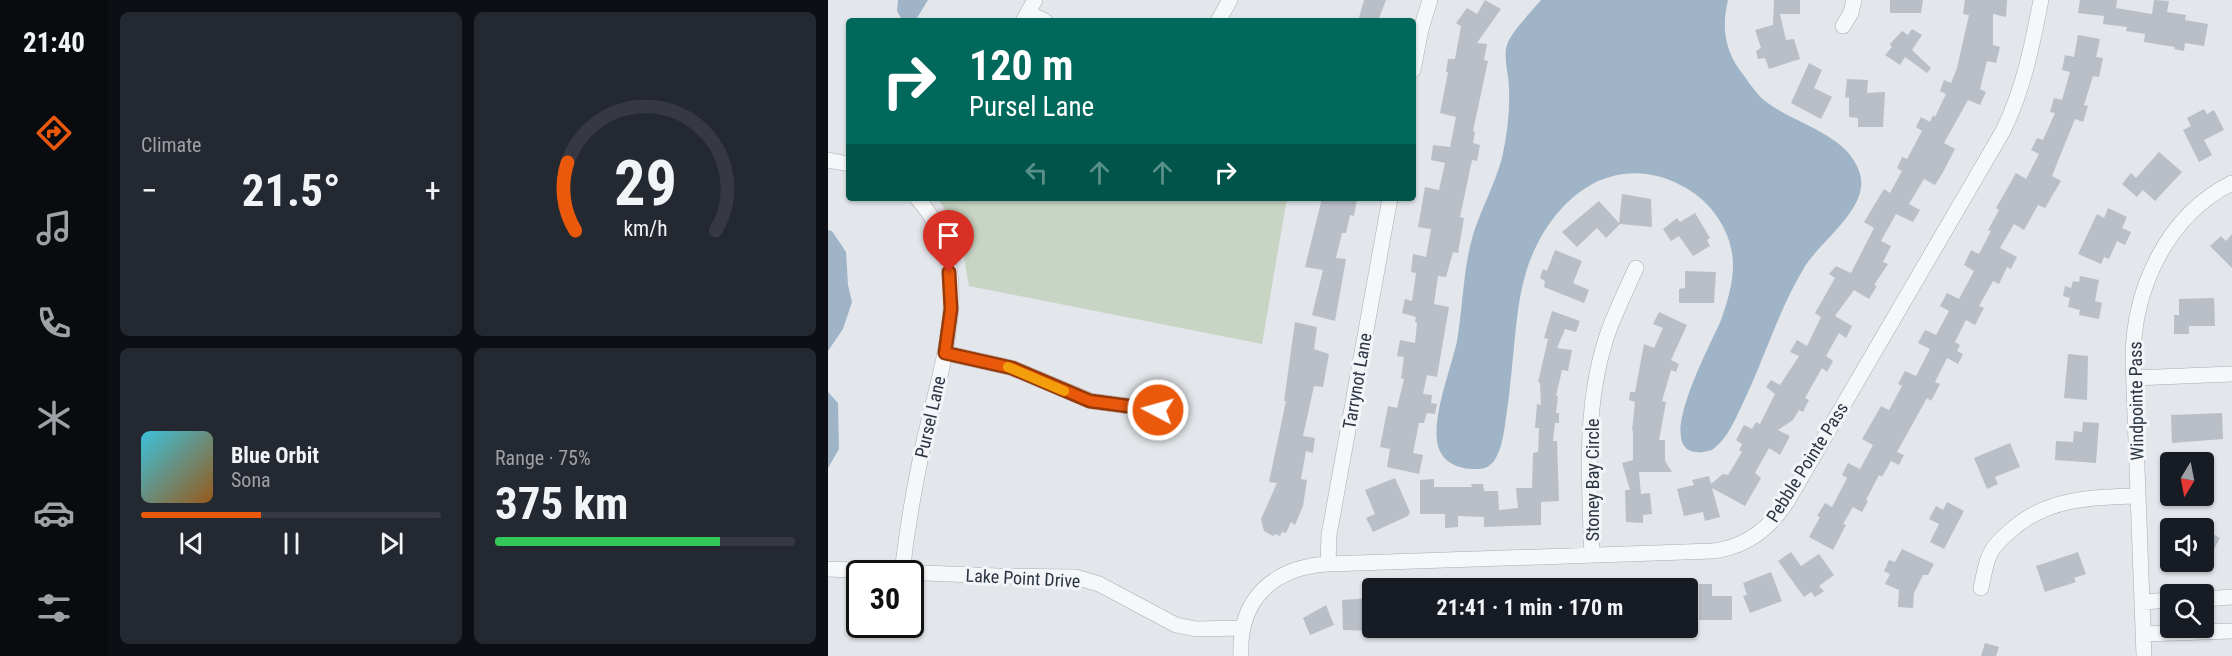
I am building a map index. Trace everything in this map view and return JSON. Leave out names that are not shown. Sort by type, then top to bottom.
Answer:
[{"type":"street","points":[[1220,18],[1230,0]]},
{"type":"street","points":[[1416,52],[1420,29],[1430,0]]},
{"type":"street","points":[[1843,26],[1851,13],[1854,0]]},
{"type":"street","name":"Pebble Pointe Pass","points":[[1241,656],[1242,628],[1256,598],[1278,577],[1301,567],[1328,564],[1725,550],[1753,537],[1773,521],[1788,500],[2003,130],[2023,84],[2030,60],[2041,0]]},
{"type":"street","points":[[828,160],[846,163]]},
{"type":"street","name":"Windpointe Pass","points":[[2144,656],[2134,378],[2135,324],[2149,274],[2176,229],[2211,197],[2232,183]]},
{"type":"street","name":"Pursel Lane","points":[[904,560],[920,460],[945,353],[951,309],[949,272],[939,233],[932,217],[919,201]]},
{"type":"street","name":"Tarrynot Lane","points":[[1328,564],[1329,535],[1389,201]]},
{"type":"street","name":"Stoney Bay Circle","points":[[1592,555],[1589,463],[1592,410],[1610,328],[1636,268]]},
{"type":"street","points":[[945,353],[1012,368],[1090,401],[1158,410]]},
{"type":"street","points":[[2134,378],[2232,374]]},
{"type":"street","points":[[1981,588],[1991,552],[1999,541],[2020,522],[2043,509],[2067,501],[2139,496]]},
{"type":"street","name":"Lake Point Drive","points":[[828,568],[846,569]]},
{"type":"street","name":"Lake Point Drive","points":[[924,573],[1075,577],[1099,584],[1176,625],[1196,629],[1242,628]]},
{"type":"street","points":[[2214,598],[2232,597]]},
{"type":"street","points":[[2143,602],[2160,601]]},
{"type":"street","points":[[2144,634],[2232,631]]},
{"type":"green space","points":[[939,201],[1286,201],[1262,344],[969,286],[956,229]]},
{"type":"water","points":[[898,0],[928,0],[917,18],[901,18],[897,11]]},
{"type":"water","points":[[1541,0],[1728,0],[1725,19],[1727,44],[1734,61],[1751,86],[1761,98],[1777,109],[1833,139],[1854,160],[1860,174],[1861,187],[1858,199],[1842,224],[1804,268],[1786,301],[1733,424],[1722,441],[1712,450],[1691,451],[1682,442],[1681,424],[1686,401],[1721,320],[1727,300],[1733,265],[1729,242],[1720,220],[1696,194],[1664,178],[1630,173],[1596,182],[1574,197],[1555,216],[1534,250],[1522,290],[1504,429],[1501,446],[1494,461],[1481,469],[1459,467],[1453,465],[1440,452],[1437,435],[1439,408],[1457,341],[1470,248],[1476,225],[1499,168],[1505,141],[1509,115],[1507,45],[1517,28]]},
{"type":"water","points":[[828,230],[832,231],[846,252],[848,285],[852,302],[843,329],[828,351]]},
{"type":"water","points":[[828,392],[838,403],[839,449],[828,468]]},
{"type":"building","points":[[1364,0],[1386,0],[1379,18],[1359,18]]},
{"type":"building","points":[[1485,0],[1501,9],[1477,43],[1487,44],[1484,60],[1488,61],[1473,131],[1475,132],[1473,143],[1480,145],[1477,161],[1472,160],[1460,217],[1464,218],[1458,253],[1453,252],[1446,277],[1438,276],[1434,304],[1449,307],[1437,377],[1427,375],[1423,394],[1432,395],[1431,403],[1437,404],[1435,414],[1427,413],[1424,423],[1419,423],[1413,453],[1423,455],[1419,474],[1387,467],[1390,449],[1380,447],[1388,406],[1397,408],[1404,379],[1401,378],[1404,357],[1397,356],[1400,340],[1415,343],[1416,317],[1402,313],[1405,299],[1412,301],[1416,273],[1411,272],[1413,254],[1426,257],[1431,229],[1418,227],[1425,187],[1439,190],[1445,163],[1431,160],[1433,145],[1450,147],[1456,117],[1440,113],[1448,72],[1446,72],[1448,59],[1455,59],[1461,26],[1456,23],[1467,8],[1477,14]]},
{"type":"building","points":[[1774,0],[1800,0],[1800,14],[1780,14],[1786,40],[1794,39],[1800,59],[1769,69],[1765,58],[1758,59],[1756,51],[1761,48],[1755,30],[1773,25]]},
{"type":"building","points":[[1890,0],[1923,0],[1921,13],[1890,13]]},
{"type":"building","points":[[1965,0],[2007,0],[2006,17],[1993,14],[1993,45],[2000,47],[1996,63],[1987,61],[1980,89],[1986,92],[1980,105],[1968,100],[1944,143],[1955,149],[1942,174],[1935,185],[1924,179],[1909,204],[1920,210],[1913,222],[1896,214],[1881,241],[1891,246],[1883,262],[1888,264],[1874,285],[1877,286],[1869,299],[1854,290],[1835,316],[1852,326],[1846,338],[1839,333],[1826,356],[1833,361],[1827,372],[1822,368],[1805,398],[1809,400],[1803,412],[1799,410],[1793,420],[1778,430],[1790,436],[1780,455],[1769,448],[1755,473],[1761,478],[1745,506],[1712,488],[1720,517],[1705,521],[1703,512],[1684,516],[1677,489],[1694,485],[1692,480],[1709,476],[1711,484],[1723,474],[1728,475],[1742,452],[1739,450],[1742,444],[1736,440],[1744,425],[1752,429],[1756,422],[1760,424],[1775,394],[1766,387],[1771,380],[1780,385],[1799,356],[1790,352],[1797,340],[1807,346],[1821,317],[1815,313],[1835,278],[1829,274],[1836,266],[1851,273],[1874,228],[1864,222],[1884,189],[1890,193],[1902,171],[1897,168],[1902,157],[1907,159],[1922,131],[1916,127],[1921,117],[1930,122],[1933,115],[1935,117],[1946,94],[1940,91],[1944,80],[1951,83],[1957,68],[1969,15],[1963,14]]},
{"type":"building","points":[[2080,0],[2117,0],[2116,8],[2152,14],[2154,0],[2169,1],[2167,12],[2186,15],[2185,20],[2208,24],[2204,46],[2185,43],[2184,51],[2174,49],[2175,47],[2144,42],[2145,34],[2126,31],[2127,27],[2103,24],[2104,16],[2078,13]]},
{"type":"building","points":[[1912,29],[1922,35],[1912,50],[1931,68],[1927,73],[1905,57],[1900,65],[1885,55],[1892,47],[1890,44],[1902,31],[1908,35]]},
{"type":"building","points":[[2078,35],[2100,39],[2096,57],[2103,58],[2099,77],[2093,76],[2084,105],[2088,106],[2083,122],[2075,119],[2052,176],[2061,181],[2045,208],[2038,205],[2024,230],[2014,224],[2000,248],[2017,257],[2011,269],[2007,267],[1999,284],[1993,281],[1979,306],[1984,308],[1975,325],[1966,320],[1955,342],[1960,345],[1957,351],[1963,354],[1958,364],[1947,358],[1935,382],[1940,384],[1931,401],[1927,398],[1897,452],[1904,455],[1899,465],[1891,461],[1882,477],[1879,475],[1862,512],[1853,507],[1843,524],[1846,525],[1833,550],[1809,537],[1820,517],[1817,516],[1825,503],[1832,507],[1847,478],[1842,475],[1848,463],[1860,469],[1873,445],[1862,439],[1881,406],[1889,410],[1902,386],[1898,384],[1905,371],[1916,376],[1930,349],[1918,343],[1925,330],[1936,335],[1949,311],[1940,306],[1947,293],[1959,299],[1974,271],[1964,265],[1971,250],[1979,254],[1999,210],[1996,208],[2016,173],[2026,179],[2039,154],[2031,150],[2037,138],[2043,140],[2055,113],[2050,112],[2054,98],[2062,100],[2070,72],[2062,70],[2065,55],[2074,57]]},
{"type":"building","points":[[1809,63],[1822,70],[1814,88],[1832,97],[1821,119],[1791,103]]},
{"type":"building","points":[[1847,79],[1868,80],[1867,93],[1885,92],[1883,127],[1858,127],[1858,118],[1849,117],[1849,97],[1845,98]]},
{"type":"building","points":[[2204,109],[2207,114],[2214,110],[2224,130],[2204,140],[2212,155],[2199,162],[2183,130],[2191,126],[2187,118]]},
{"type":"building","points":[[2159,152],[2182,172],[2155,201],[2143,190],[2137,197],[2122,184],[2131,173],[2136,178]]},
{"type":"building","points":[[1622,194],[1651,199],[1652,227],[1620,224],[1606,238],[1597,228],[1577,247],[1562,232],[1599,201],[1619,223]]},
{"type":"building","points":[[1321,201],[1357,201],[1354,216],[1350,215],[1346,233],[1342,233],[1336,258],[1346,259],[1335,321],[1312,315],[1323,270],[1305,267]]},
{"type":"building","points":[[2108,208],[2127,217],[2122,228],[2131,232],[2125,245],[2117,241],[2109,259],[2104,257],[2101,264],[2078,254],[2097,214],[2104,218]]},
{"type":"building","points":[[1695,213],[1710,238],[1707,240],[1710,246],[1693,256],[1679,236],[1671,241],[1663,229],[1677,218],[1680,222]]},
{"type":"building","points":[[2232,234],[2232,268],[2210,246],[2221,236],[2226,241]]},
{"type":"building","points":[[1555,250],[1582,261],[1573,283],[1589,290],[1584,303],[1544,287],[1545,281],[1540,278],[1543,269],[1547,271]]},
{"type":"building","points":[[1685,271],[1716,272],[1714,303],[1679,303],[1679,289],[1685,288]]},
{"type":"building","points":[[2080,276],[2099,280],[2095,301],[2102,303],[2099,319],[2079,315],[2080,310],[2068,307],[2070,298],[2063,296],[2065,286],[2071,288],[2073,281],[2079,282]]},
{"type":"building","points":[[2214,298],[2215,326],[2189,326],[2189,334],[2174,334],[2174,315],[2179,315],[2179,299]]},
{"type":"building","points":[[1552,311],[1580,321],[1576,332],[1565,329],[1557,348],[1572,350],[1568,371],[1562,370],[1556,396],[1558,396],[1556,413],[1559,413],[1559,423],[1555,423],[1553,441],[1557,441],[1559,501],[1541,502],[1541,525],[1484,527],[1484,517],[1458,516],[1458,527],[1445,528],[1445,514],[1420,514],[1420,480],[1434,479],[1434,487],[1472,487],[1471,484],[1483,484],[1484,491],[1498,491],[1499,510],[1518,508],[1516,488],[1532,488],[1533,453],[1538,452],[1539,428],[1535,428],[1537,404],[1541,405],[1540,383],[1538,382],[1548,339],[1544,338]]},
{"type":"building","points":[[1659,312],[1687,325],[1671,360],[1679,364],[1676,372],[1671,370],[1662,401],[1666,402],[1659,440],[1665,440],[1665,461],[1672,472],[1639,472],[1641,494],[1650,493],[1652,514],[1643,515],[1643,523],[1626,522],[1625,490],[1630,490],[1622,463],[1633,460],[1632,431],[1635,402],[1629,400],[1630,392],[1635,392],[1644,344],[1654,348],[1663,328],[1653,324]]},
{"type":"building","points":[[1295,322],[1317,327],[1314,349],[1329,354],[1323,387],[1314,386],[1303,436],[1315,438],[1313,453],[1306,451],[1301,479],[1307,480],[1303,506],[1295,525],[1291,522],[1286,533],[1282,532],[1280,536],[1275,534],[1273,536],[1264,531],[1261,519],[1277,483],[1269,482],[1286,401],[1284,401]]},
{"type":"building","points":[[2068,354],[2088,356],[2087,400],[2064,398]]},
{"type":"building","points":[[2222,413],[2223,439],[2172,443],[2171,415]]},
{"type":"building","points":[[2083,422],[2099,423],[2096,463],[2055,460],[2056,441],[2073,442],[2074,431],[2082,432]]},
{"type":"building","points":[[2010,443],[2020,467],[1995,477],[1998,484],[1987,489],[1974,458]]},
{"type":"building","points":[[1395,478],[1410,512],[1408,516],[1373,532],[1366,518],[1375,514],[1365,490]]},
{"type":"building","points":[[1947,502],[1964,511],[1944,549],[1930,542],[1939,524],[1929,519],[1936,506],[1943,510]]},
{"type":"building","points":[[2214,535],[2220,538],[2214,549]]},
{"type":"building","points":[[1902,549],[1934,564],[1928,575],[1923,575],[1914,593],[1913,608],[1898,607],[1899,590],[1885,584],[1890,574],[1884,571],[1889,560],[1895,562]]},
{"type":"building","points":[[1791,552],[1801,566],[1819,554],[1834,575],[1819,586],[1824,591],[1815,597],[1811,592],[1804,597],[1778,561]]},
{"type":"building","points":[[2078,552],[2086,574],[2074,578],[2076,582],[2045,592],[2036,566]]},
{"type":"building","points":[[1771,572],[1782,601],[1750,613],[1743,596],[1747,595],[1743,583]]},
{"type":"building","points":[[1699,584],[1712,584],[1712,596],[1732,596],[1732,620],[1699,620]]},
{"type":"building","points":[[1362,599],[1362,631],[1343,630],[1342,600]]},
{"type":"building","points":[[1326,605],[1334,625],[1310,635],[1303,618]]},
{"type":"building","points":[[1985,643],[1999,647],[1996,656],[1981,656]]},
{"type":"slow traffic","points":[[1008,367],[1064,391]]},
{"type":"route","points":[[949,272],[951,309],[945,353],[1012,368],[1090,401],[1158,410]]}]
